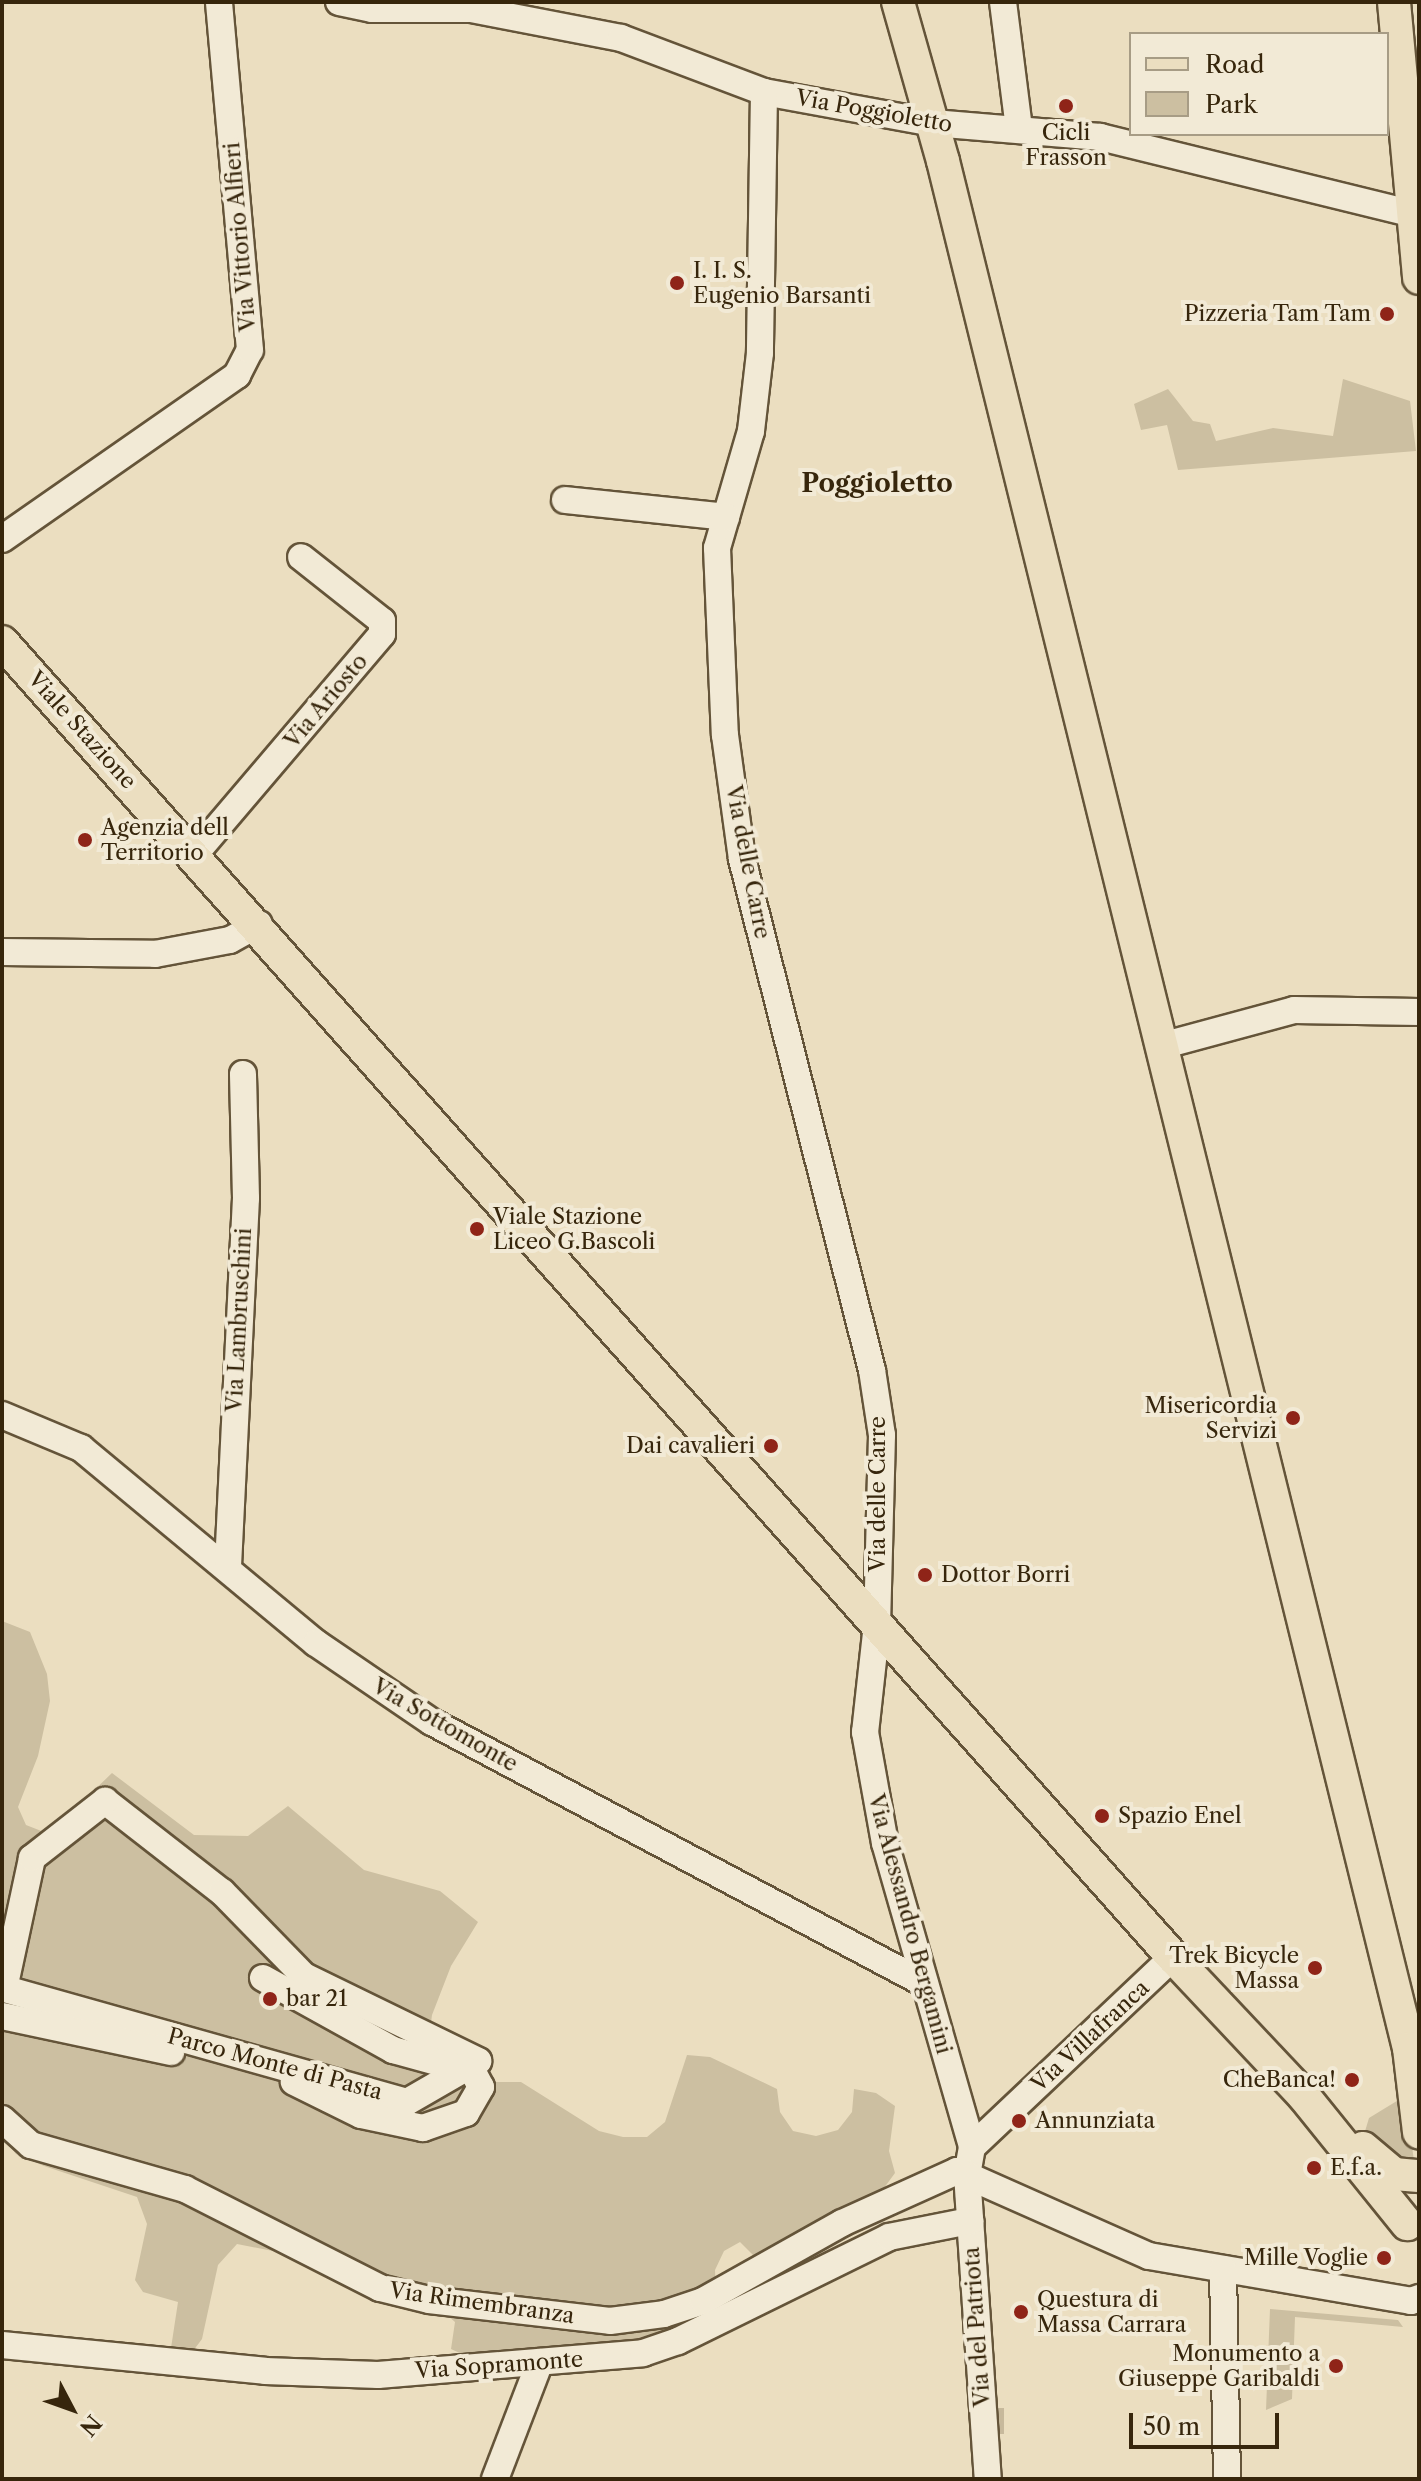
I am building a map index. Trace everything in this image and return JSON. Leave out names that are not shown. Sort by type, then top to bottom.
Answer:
[{"type":"main road","points":[[898,2],[933,123],[1414,2056],[1419,2132]]},
{"type":"main road","points":[[1394,2],[1412,133],[1413,214],[1419,278]]},
{"type":"main road","name":"Viale Stazione","points":[[2,642],[259,924],[1173,1957],[1339,2137]]},
{"type":"main road","points":[[1339,2137],[1358,2144],[1394,2174],[1419,2178],[1408,2194],[1413,2233]]},
{"type":"main road","points":[[1339,2137],[1413,2233]]},
{"type":"street","name":"Via Vittorio Alfieri","points":[[2,539],[237,375],[250,350],[219,2]]},
{"type":"street","name":"Via Poggioletto","points":[[339,2],[372,9],[471,6],[621,38],[764,92],[933,123],[1100,137],[1413,214]]},
{"type":"street","points":[[1003,2],[1019,129]]},
{"type":"street","name":"Via delle Carre","points":[[764,92],[760,353],[751,431],[717,548],[725,735],[742,859],[872,1370],[882,1435],[877,1624]]},
{"type":"street","points":[[565,500],[726,517]]},
{"type":"street","name":"Via Ariosto","points":[[194,855],[382,634],[382,621],[301,557]]},
{"type":"street","points":[[2,952],[155,954],[230,940],[259,924]]},
{"type":"street","points":[[1161,1046],[1294,1010],[1419,1012]]},
{"type":"street","name":"Via Lambruschini","points":[[228,1566],[246,1198],[243,1074]]},
{"type":"street","name":"Via Sottomonte","points":[[2,1415],[81,1448],[228,1566],[316,1643],[432,1722],[924,1983]]},
{"type":"street","name":"Via Alessandro Bergamini","points":[[877,1624],[865,1732],[885,1843],[972,2147],[967,2174]]},
{"type":"street","name":"Parco Monte di Pasta","points":[[105,1801],[222,1892],[304,1976],[478,2061],[465,2069],[407,2102],[4,1989],[32,1858],[105,1801]]},
{"type":"street","name":"Via Villafranca","points":[[972,2147],[1173,1957]]},
{"type":"street","points":[[2,2016],[248,2066],[394,2125],[440,2125],[466,2113],[481,2087],[479,2077],[465,2069],[393,2050],[263,1978]]},
{"type":"street","name":"Via Rimembranza","points":[[2,2119],[31,2145],[185,2189],[380,2288],[429,2300],[610,2321],[664,2314],[703,2301],[945,2172],[967,2174]]},
{"type":"street","points":[[967,2174],[1149,2256],[1411,2301],[1419,2298]]},
{"type":"street","name":"Via del Patriota","points":[[967,2174],[988,2479]]},
{"type":"street","name":"Via Sopramonte","points":[[2,2345],[265,2371],[378,2375],[643,2353],[666,2345],[889,2237],[970,2221]]},
{"type":"street","points":[[1223,2269],[1227,2479]]},
{"type":"street","points":[[495,2479],[540,2362]]},
{"type":"green space","points":[[1343,379],[1410,401],[1416,451],[1178,470],[1167,425],[1141,430],[1134,404],[1168,389],[1193,421],[1210,424],[1216,441],[1273,428],[1333,436]]},
{"type":"green space","points":[[2,1621],[30,1632],[47,1674],[50,1701],[38,1756],[18,1807],[26,1825],[49,1834],[112,1773],[194,1835],[248,1836],[288,1806],[364,1870],[440,1891],[478,1922],[451,1966],[432,2015],[425,2069],[468,2082],[521,2082],[599,2131],[623,2137],[647,2137],[665,2122],[687,2055],[710,2057],[777,2089],[780,2112],[793,2131],[816,2136],[838,2130],[852,2112],[854,2089],[876,2093],[895,2106],[889,2151],[895,2173],[881,2192],[757,2259],[740,2242],[724,2251],[715,2270],[717,2311],[659,2339],[464,2355],[451,2349],[455,2322],[439,2308],[380,2297],[283,2253],[237,2244],[218,2265],[202,2339],[193,2351],[179,2355],[171,2348],[178,2302],[143,2292],[135,2280],[147,2224],[137,2197],[44,2166],[16,2154],[7,2143],[2,2097]]},
{"type":"green space","points":[[1405,2096],[1413,2166],[1363,2138],[1369,2118]]},
{"type":"green space","points":[[1270,2309],[1398,2320],[1403,2327],[1295,2317],[1292,2399],[1266,2410]]},
{"type":"tunnel","points":[[983,2421],[1004,2421]]},
{"type":"place","name":"Cicli Frasson","points":[[1066,106]]},
{"type":"place","name":"I. I. S. Eugenio Barsanti","points":[[677,283]]},
{"type":"place","name":"Pizzeria Tam Tam","points":[[1387,314]]},
{"type":"place","name":"Agenzia dell Territorio","points":[[85,840]]},
{"type":"place","name":"Viale Stazione Liceo G.Bascoli","points":[[477,1229]]},
{"type":"place","name":"Misericordia Servizi","points":[[1293,1418]]},
{"type":"place","name":"Dai cavalieri","points":[[771,1446]]},
{"type":"place","name":"Dottor Borri","points":[[925,1575]]},
{"type":"place","name":"Spazio Enel","points":[[1102,1816]]},
{"type":"place","name":"Trek Bicycle Massa","points":[[1315,1968]]},
{"type":"place","name":"bar 21","points":[[270,1999]]},
{"type":"place","name":"CheBanca!","points":[[1352,2080]]},
{"type":"place","name":"Annunziata","points":[[1019,2121]]},
{"type":"place","name":"E.f.a.","points":[[1314,2168]]},
{"type":"place","name":"Mille Voglie","points":[[1384,2258]]},
{"type":"place","name":"Questura di Massa Carrara","points":[[1021,2312]]},
{"type":"place","name":"Monumento a Giuseppe Garibaldi","points":[[1336,2366]]},
{"type":"district","name":"Poggioletto","points":[[877,484]]}]
